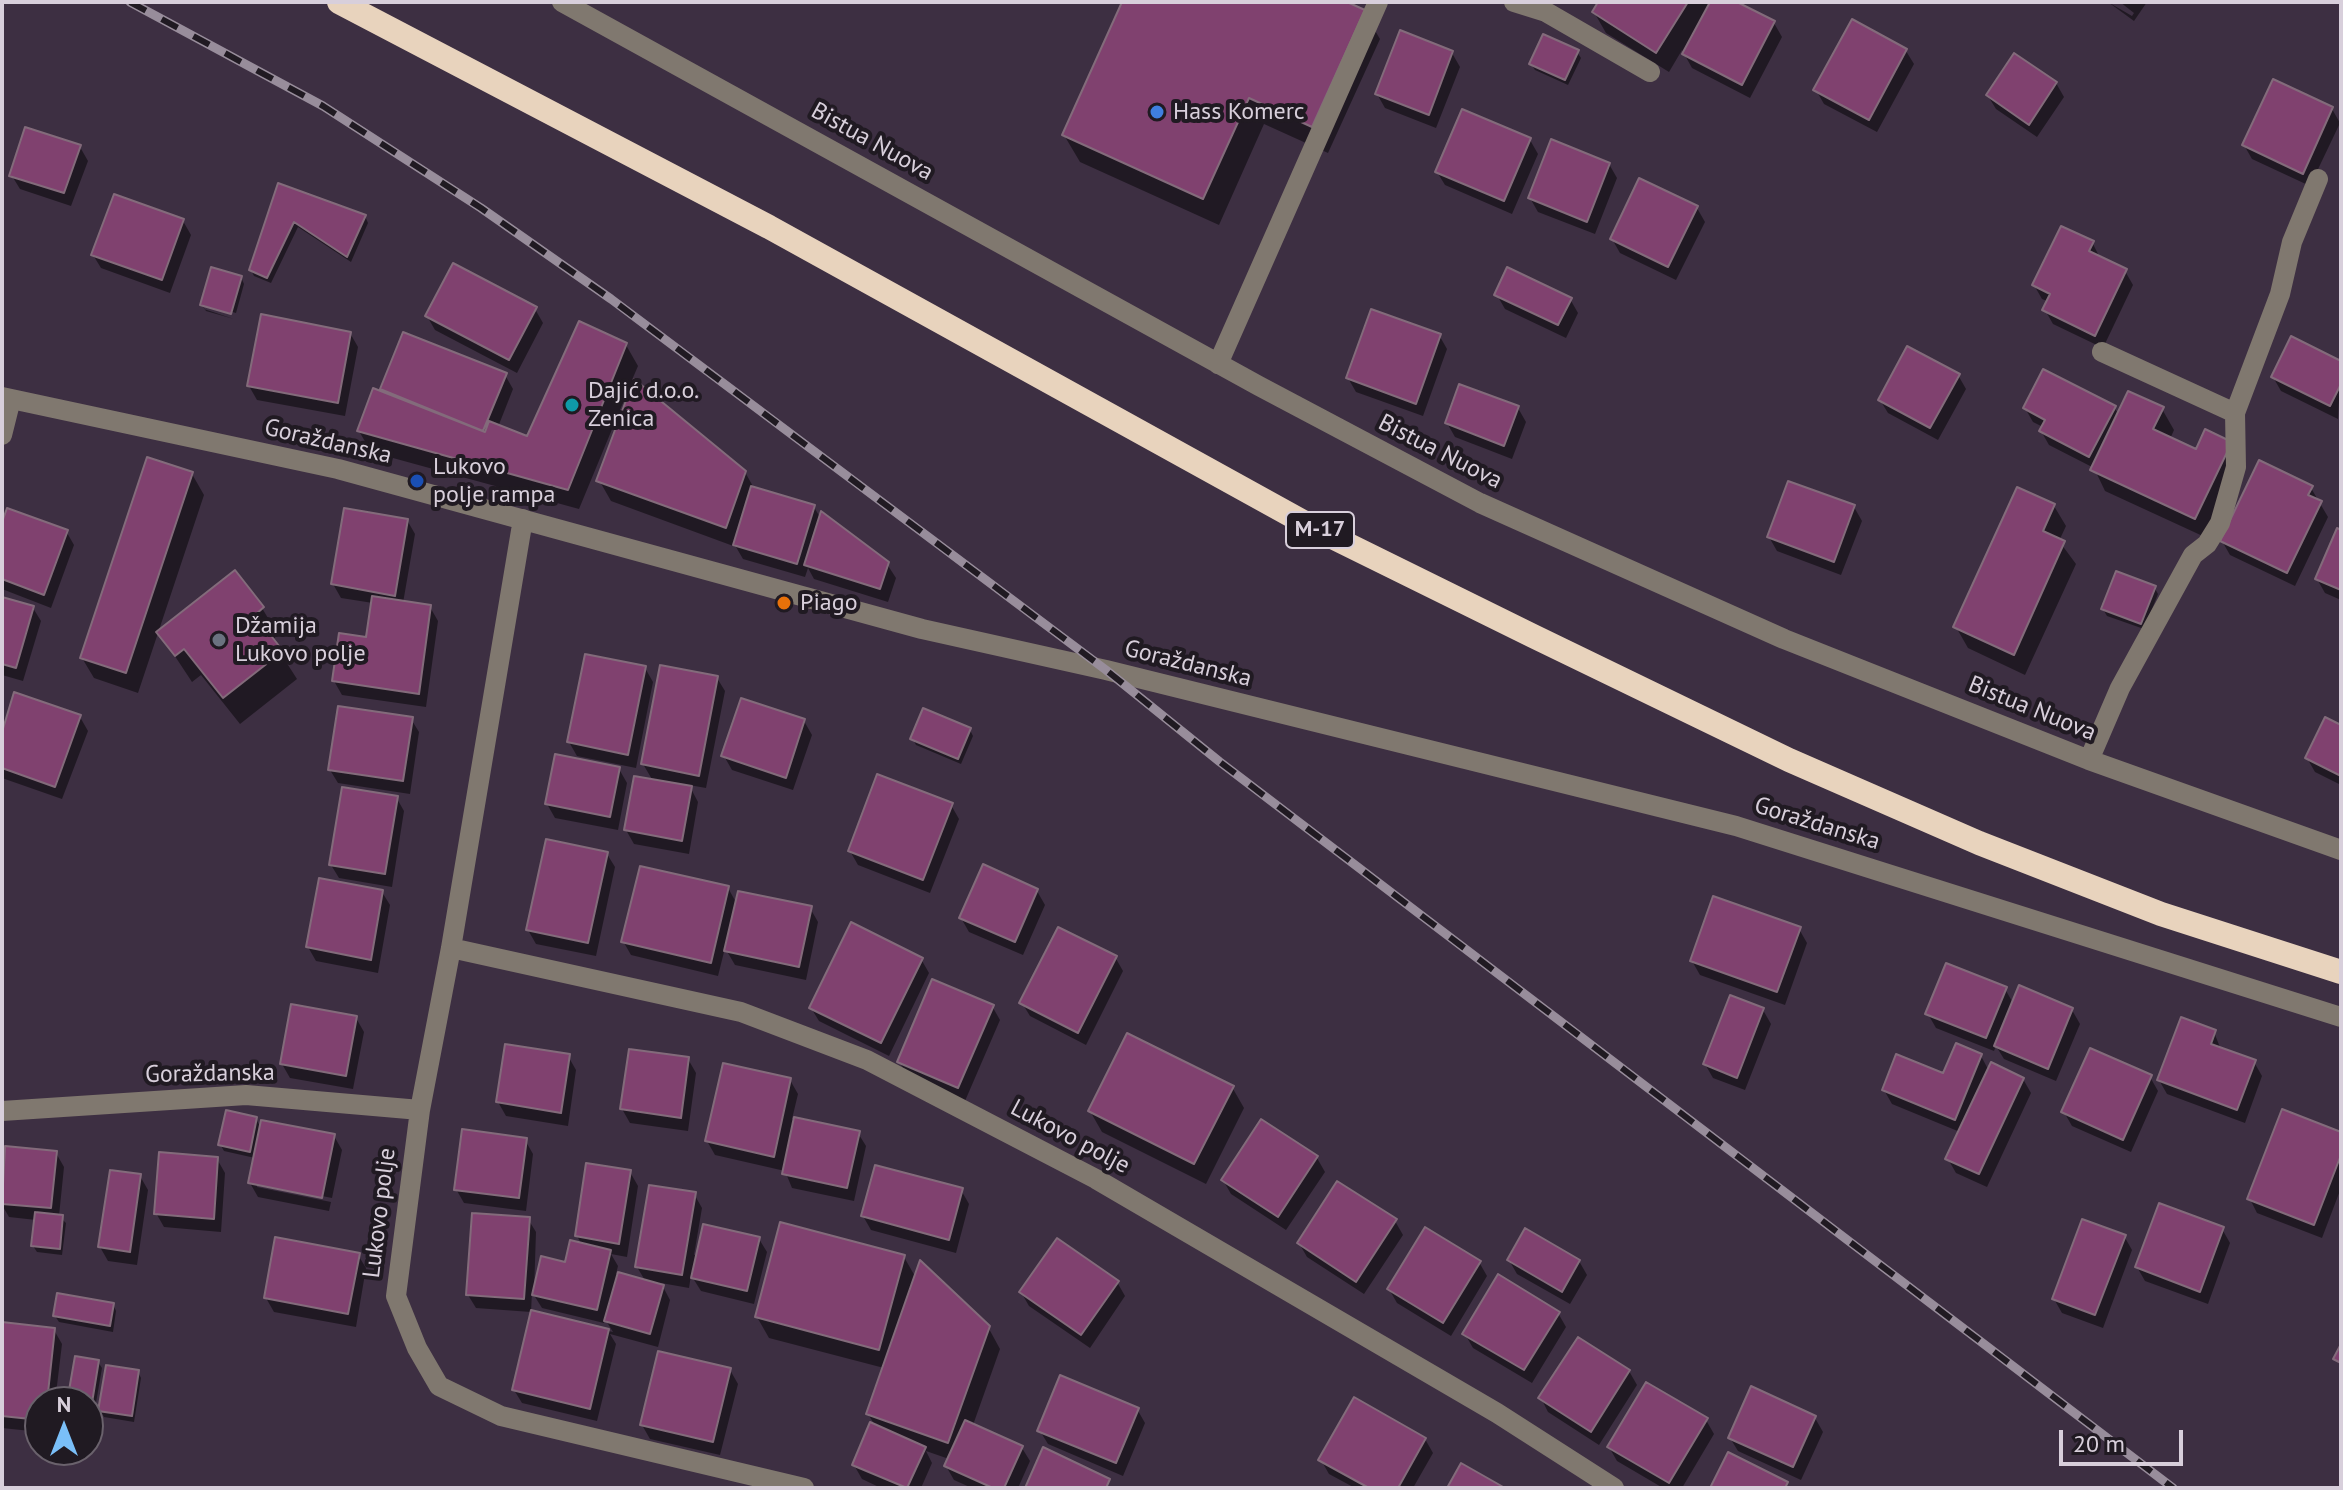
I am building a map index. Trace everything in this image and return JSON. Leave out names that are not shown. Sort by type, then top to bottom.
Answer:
[{"type":"highway","name":"M-17","points":[[339,2],[769,227],[1314,528],[1533,636],[1789,760],[1979,843],[2161,914],[2341,972]]},
{"type":"street","name":"Bistua Nuova","points":[[562,2],[1218,364],[1480,503],[1784,639],[2089,760],[2341,850]]},
{"type":"street","points":[[1218,364],[1378,2]]},
{"type":"street","points":[[1514,2],[1546,12],[1650,72]]},
{"type":"street","points":[[2089,760],[2127,675],[2193,555],[2207,544],[2220,523],[2236,467],[2235,413],[2280,294],[2292,242],[2318,179]]},
{"type":"street","points":[[2102,352],[2235,413]]},
{"type":"street","name":"Goraždanska","points":[[2,435],[7,398],[338,469],[922,629],[1736,826],[2341,1017]]},
{"type":"street","name":"Lukovo polje","points":[[523,519],[451,948],[420,1110],[396,1296],[417,1348],[439,1386],[501,1416],[804,1488]]},
{"type":"street","name":"Lukovo polje","points":[[451,948],[741,1012],[867,1060],[1096,1179],[1497,1413],[1614,1488]]},
{"type":"street","name":"Goraždanska","points":[[2,1111],[246,1095],[420,1110]]},
{"type":"building","name":"Hass Komerc","points":[[1122,2],[1347,2],[1365,10],[1312,127],[1249,98],[1203,199],[1062,135]]},
{"type":"building","points":[[1598,2],[1688,2],[1656,53],[1592,12]]},
{"type":"building","points":[[1710,2],[1737,2],[1775,21],[1742,85],[1682,54]]},
{"type":"building","points":[[1852,19],[1907,49],[1869,120],[1813,90]]},
{"type":"building","points":[[1400,30],[1453,51],[1429,115],[1375,94]]},
{"type":"building","points":[[1543,34],[1579,50],[1565,80],[1529,64]]},
{"type":"building","points":[[2014,53],[2057,82],[2029,125],[1986,95]]},
{"type":"building","points":[[2273,79],[2333,107],[2303,174],[2242,145]]},
{"type":"building","points":[[1462,109],[1531,138],[1504,201],[1435,172]]},
{"type":"building","points":[[25,127],[81,145],[64,193],[9,176]]},
{"type":"building","points":[[1551,139],[1610,163],[1587,222],[1528,198]]},
{"type":"building","points":[[1639,178],[1698,206],[1668,267],[1610,239]]},
{"type":"building","points":[[278,183],[366,215],[347,257],[294,222],[267,278],[249,270]]},
{"type":"building","points":[[114,194],[184,219],[162,280],[91,255]]},
{"type":"building","points":[[2061,226],[2094,241],[2089,251],[2127,269],[2095,336],[2042,310],[2050,294],[2032,285]]},
{"type":"building","points":[[453,263],[537,307],[509,360],[425,316]]},
{"type":"building","points":[[211,267],[242,276],[231,314],[200,305]]},
{"type":"building","points":[[1507,267],[1572,298],[1558,325],[1494,295]]},
{"type":"building","points":[[1371,309],[1441,334],[1416,404],[1346,378]]},
{"type":"building","points":[[261,314],[351,332],[338,403],[247,386]]},
{"type":"building","name":"Dajić d.o.o. Zenica","points":[[579,321],[627,343],[568,490],[357,431],[373,388],[485,432],[489,421],[527,436]]},
{"type":"building","points":[[403,332],[507,373],[483,431],[380,389]]},
{"type":"building","points":[[2291,336],[2341,361],[2341,384],[2330,406],[2271,377]]},
{"type":"building","points":[[1907,346],[1960,374],[1930,428],[1878,400]]},
{"type":"building","points":[[2043,369],[2116,406],[2089,457],[2039,431],[2045,420],[2023,408]]},
{"type":"building","points":[[634,379],[746,471],[726,528],[596,481]]},
{"type":"building","points":[[1459,384],[1519,406],[1504,446],[1445,423]]},
{"type":"building","points":[[2128,391],[2164,407],[2153,429],[2196,449],[2205,429],[2232,442],[2195,519],[2090,470]]},
{"type":"building","points":[[147,457],[193,472],[126,673],[80,658]]},
{"type":"building","points":[[2259,460],[2313,486],[2308,495],[2322,501],[2287,573],[2220,541]]},
{"type":"building","points":[[1788,481],[1855,505],[1834,562],[1767,537]]},
{"type":"building","points":[[751,486],[815,505],[797,564],[733,545]]},
{"type":"building","points":[[2017,487],[2055,504],[2043,531],[2065,541],[2014,655],[1953,627]]},
{"type":"building","points":[[7,508],[68,530],[44,595],[2,579],[2,522]]},
{"type":"building","points":[[344,508],[408,519],[395,596],[331,584]]},
{"type":"building","points":[[821,511],[889,562],[880,589],[804,565]]},
{"type":"building","points":[[2337,528],[2341,530],[2341,590],[2315,579]]},
{"type":"building","name":"Džamija Lukovo polje","points":[[235,570],[264,607],[255,615],[283,651],[223,698],[184,649],[175,656],[156,632]]},
{"type":"building","points":[[2116,571],[2156,586],[2141,624],[2101,609]]},
{"type":"building","points":[[372,596],[431,605],[419,694],[332,681],[339,633],[366,637]]},
{"type":"building","points":[[2,597],[34,606],[16,668],[2,664]]},
{"type":"building","points":[[585,654],[646,666],[628,755],[567,742]]},
{"type":"building","points":[[660,665],[718,676],[699,776],[641,764]]},
{"type":"building","points":[[14,692],[81,715],[55,787],[2,768],[2,732]]},
{"type":"building","points":[[741,698],[805,719],[786,778],[721,756]]},
{"type":"building","points":[[338,706],[413,717],[403,781],[328,770]]},
{"type":"building","points":[[923,708],[971,728],[958,759],[910,739]]},
{"type":"building","points":[[2325,717],[2341,725],[2341,776],[2305,758]]},
{"type":"building","points":[[555,754],[620,767],[610,817],[545,804]]},
{"type":"building","points":[[877,774],[953,803],[923,880],[848,851]]},
{"type":"building","points":[[634,776],[692,786],[682,841],[624,830]]},
{"type":"building","points":[[342,787],[398,796],[385,874],[329,865]]},
{"type":"building","points":[[546,839],[608,852],[588,943],[526,930]]},
{"type":"building","points":[[983,864],[1038,889],[1015,942],[959,918]]},
{"type":"building","points":[[640,866],[729,886],[711,963],[621,942]]},
{"type":"building","points":[[319,878],[383,890],[371,960],[306,947]]},
{"type":"building","points":[[738,891],[812,906],[799,967],[724,951]]},
{"type":"building","points":[[1713,896],[1801,927],[1777,992],[1690,961]]},
{"type":"building","points":[[851,922],[923,958],[881,1043],[809,1008]]},
{"type":"building","points":[[1058,927],[1117,956],[1078,1033],[1019,1003]]},
{"type":"building","points":[[1946,963],[2007,987],[1986,1038],[1925,1014]]},
{"type":"building","points":[[932,979],[994,1005],[958,1088],[897,1062]]},
{"type":"building","points":[[2019,985],[2073,1008],[2048,1069],[1994,1046]]},
{"type":"building","points":[[1730,995],[1764,1008],[1737,1078],[1703,1064]]},
{"type":"building","points":[[291,1004],[357,1016],[346,1076],[280,1064]]},
{"type":"building","points":[[2181,1017],[2216,1030],[2211,1044],[2256,1060],[2237,1110],[2157,1080]]},
{"type":"building","points":[[1127,1033],[1234,1086],[1194,1164],[1088,1111]]},
{"type":"building","points":[[1956,1043],[1982,1054],[1955,1120],[1882,1090],[1896,1054],[1943,1073]]},
{"type":"building","points":[[505,1044],[570,1054],[561,1113],[496,1102]]},
{"type":"building","points":[[2090,1048],[2152,1075],[2123,1140],[2061,1112]]},
{"type":"building","points":[[629,1049],[689,1057],[681,1118],[620,1109]]},
{"type":"building","points":[[1991,1062],[2024,1078],[1979,1174],[1945,1159]]},
{"type":"building","points":[[723,1063],[791,1078],[774,1157],[705,1141]]},
{"type":"building","points":[[2282,1109],[2341,1132],[2341,1155],[2314,1225],[2247,1199]]},
{"type":"building","points":[[226,1110],[257,1117],[250,1152],[218,1145]]},
{"type":"building","points":[[794,1117],[860,1131],[847,1188],[782,1174]]},
{"type":"building","points":[[1261,1119],[1318,1156],[1278,1217],[1221,1180]]},
{"type":"building","points":[[261,1120],[335,1134],[322,1198],[248,1183]]},
{"type":"building","points":[[462,1129],[527,1138],[519,1198],[454,1190]]},
{"type":"building","points":[[5,1146],[57,1151],[51,1208],[2,1204]]},
{"type":"building","points":[[159,1152],[218,1157],[214,1219],[154,1214]]},
{"type":"building","points":[[586,1163],[631,1170],[619,1244],[575,1236]]},
{"type":"building","points":[[875,1165],[963,1188],[949,1240],[861,1216]]},
{"type":"building","points":[[110,1170],[141,1174],[130,1252],[98,1247]]},
{"type":"building","points":[[1337,1181],[1397,1219],[1356,1282],[1297,1243]]},
{"type":"building","points":[[649,1185],[696,1192],[682,1275],[635,1267]]},
{"type":"building","points":[[2159,1203],[2224,1227],[2200,1292],[2135,1267]]},
{"type":"building","points":[[35,1212],[63,1215],[60,1249],[31,1246]]},
{"type":"building","points":[[472,1213],[530,1217],[524,1299],[466,1295]]},
{"type":"building","points":[[2082,1219],[2126,1235],[2095,1315],[2052,1299]]},
{"type":"building","points":[[780,1222],[905,1255],[879,1350],[755,1317]]},
{"type":"building","points":[[703,1224],[760,1237],[747,1291],[691,1278]]},
{"type":"building","points":[[1425,1227],[1481,1261],[1443,1323],[1387,1289]]},
{"type":"building","points":[[1525,1228],[1580,1260],[1562,1292],[1507,1260]]},
{"type":"building","points":[[275,1237],[360,1253],[348,1314],[264,1298]]},
{"type":"building","points":[[1057,1238],[1119,1281],[1081,1335],[1019,1292]]},
{"type":"building","points":[[570,1240],[611,1250],[597,1310],[532,1295],[541,1256],[565,1262]]},
{"type":"building","points":[[920,1260],[990,1326],[948,1443],[866,1414]]},
{"type":"building","points":[[618,1272],[664,1285],[650,1334],[604,1321]]},
{"type":"building","points":[[1498,1274],[1560,1312],[1524,1370],[1462,1334]]},
{"type":"building","points":[[57,1293],[114,1303],[110,1326],[53,1316]]},
{"type":"building","points":[[531,1310],[609,1329],[590,1409],[512,1390]]},
{"type":"building","points":[[2,1322],[55,1328],[49,1386],[24,1386],[24,1418],[2,1416]]},
{"type":"building","points":[[1578,1337],[1630,1370],[1591,1432],[1538,1398]]},
{"type":"building","points":[[2341,1344],[2341,1363],[2333,1359]]},
{"type":"building","points":[[658,1351],[731,1368],[713,1442],[640,1425]]},
{"type":"building","points":[[75,1356],[99,1360],[95,1386],[70,1386]]},
{"type":"building","points":[[106,1365],[139,1370],[132,1416],[104,1412],[102,1386]]},
{"type":"building","points":[[1060,1375],[1139,1408],[1116,1463],[1037,1431]]},
{"type":"building","points":[[1646,1382],[1708,1418],[1669,1483],[1607,1447]]},
{"type":"building","points":[[1751,1386],[1816,1416],[1793,1467],[1728,1438]]},
{"type":"building","points":[[1354,1397],[1426,1438],[1398,1488],[1369,1488],[1318,1460]]},
{"type":"building","points":[[965,1420],[1023,1446],[1004,1488],[993,1488],[944,1466]]},
{"type":"building","points":[[870,1422],[926,1447],[907,1488],[852,1465]]},
{"type":"building","points":[[1043,1447],[1110,1479],[1106,1488],[1025,1488]]},
{"type":"building","points":[[1728,1452],[1788,1482],[1785,1488],[1710,1488]]},
{"type":"building","points":[[1461,1463],[1505,1488],[1447,1488]]},
{"type":"railway","points":[[130,2],[323,106],[481,208],[611,299],[1106,670],[1220,762],[2173,1488]]},
{"type":"place","name":"Hass Komerc","points":[[1157,112]]},
{"type":"place","name":"Dajić d.o.o. Zenica","points":[[572,405]]},
{"type":"place","name":"Lukovo polje rampa","points":[[417,481]]},
{"type":"place","name":"Piago","points":[[784,603]]},
{"type":"place","name":"Džamija Lukovo polje","points":[[219,640]]}]
